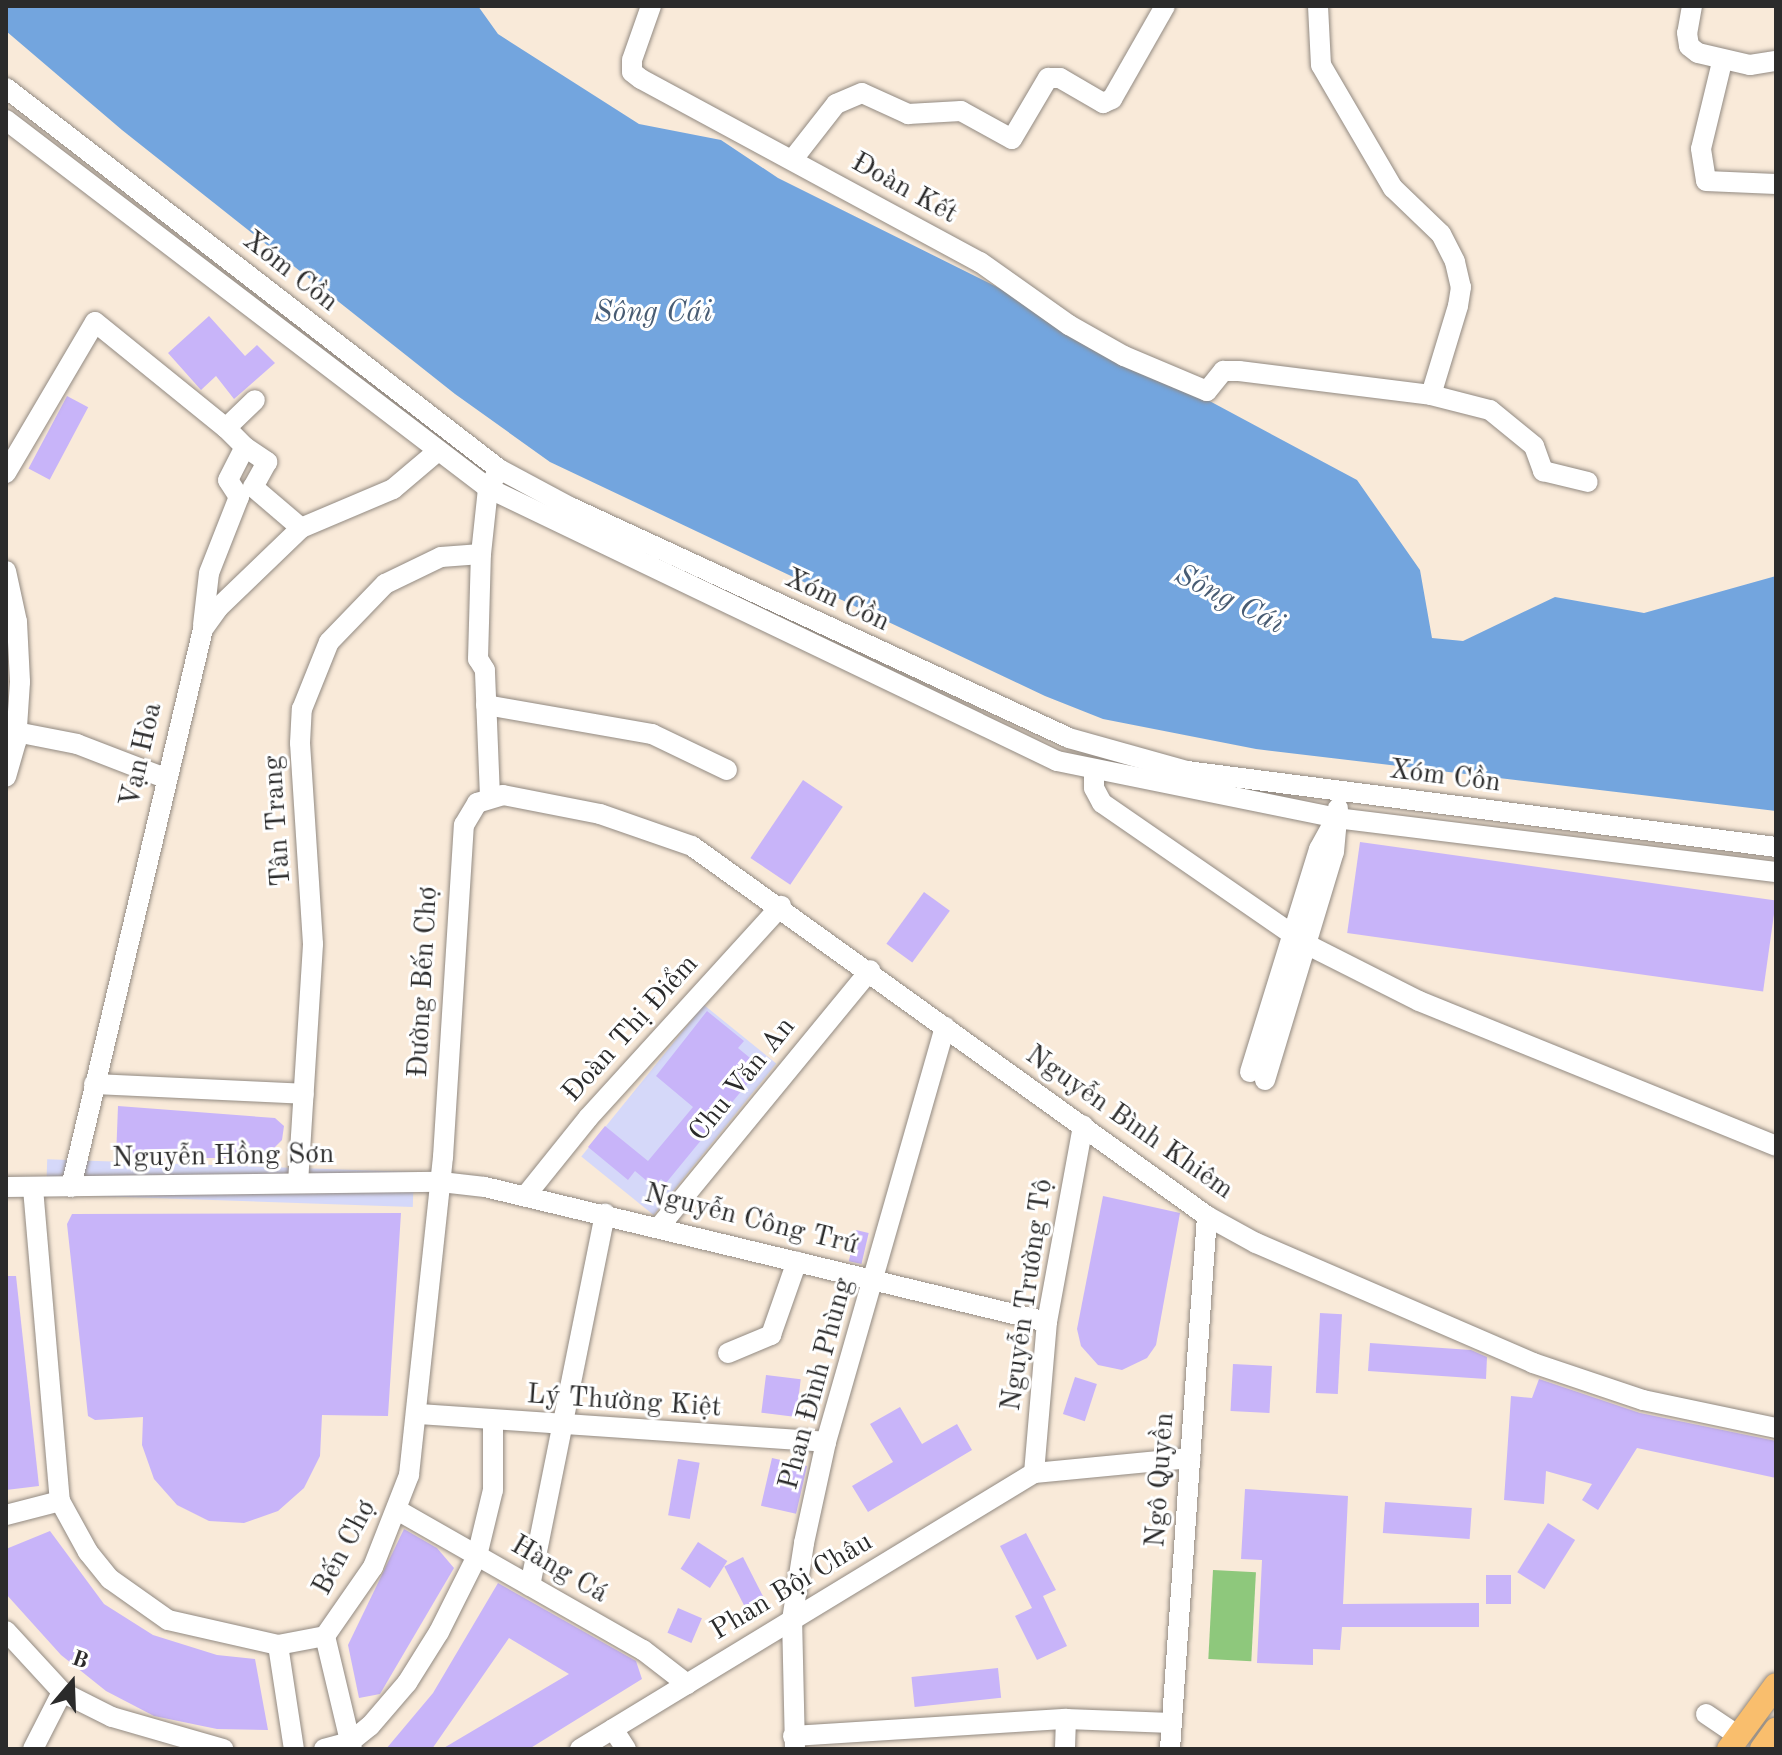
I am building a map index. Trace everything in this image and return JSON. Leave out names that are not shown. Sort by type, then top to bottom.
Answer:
[{"type":"main road","points":[[1734,1742],[1776,1685]]},
{"type":"main road","points":[[1762,1749],[1776,1730]]},
{"type":"street","name":"Đoàn Kết","points":[[651,6],[632,72],[980,262],[1069,325],[1164,375],[1207,391],[1223,371],[1239,371],[1431,395]]},
{"type":"street","points":[[793,159],[836,104],[862,93],[908,114],[961,111],[1012,139],[1048,78],[1060,78],[1103,103],[1112,99],[1165,6]]},
{"type":"street","points":[[1318,6],[1321,65],[1393,188],[1441,234],[1455,262],[1461,287],[1458,306],[1431,395],[1490,410],[1534,446],[1543,471],[1588,482]]},
{"type":"street","points":[[1692,6],[1689,46],[1722,62],[1776,61]]},
{"type":"street","points":[[1722,62],[1703,135],[1706,181],[1776,184]]},
{"type":"street","name":"Xóm Cồn","points":[[6,88],[499,469],[570,507],[1069,738],[1187,771],[1776,847]]},
{"type":"street","name":"Xóm Cồn","points":[[6,120],[488,488],[1057,761],[1336,818],[1776,872]]},
{"type":"street","points":[[6,473],[95,322],[267,462],[253,487],[301,528]]},
{"type":"street","points":[[226,428],[255,400]]},
{"type":"street","points":[[203,629],[209,573],[239,497],[228,480],[245,447]]},
{"type":"street","name":"Vạn Hòa","points":[[71,1187],[165,778],[203,629],[301,528],[393,489],[438,451]]},
{"type":"street","points":[[490,797],[485,670],[478,659],[481,554],[488,488],[499,469]]},
{"type":"street","name":"Tân Trang","points":[[298,1183],[313,944],[310,832],[300,743],[302,709],[329,642],[385,584],[441,557],[481,554]]},
{"type":"street","points":[[6,571],[17,622],[13,737],[6,777]]},
{"type":"street","points":[[486,705],[652,734],[727,770]]},
{"type":"street","points":[[13,737],[77,744],[165,778]]},
{"type":"street","points":[[1094,770],[1102,803],[1300,940],[1419,1001],[1776,1146]]},
{"type":"street","points":[[1257,1076],[1300,940],[1319,849],[1336,818],[1340,792]]},
{"type":"street","name":"Nguyễn Bình Khiêm","points":[[490,797],[600,814],[692,846],[781,906],[1207,1216],[1256,1243],[1533,1363],[1643,1400],[1776,1428]]},
{"type":"street","name":"Đường Bến Chợ","points":[[441,1182],[464,825],[477,803],[490,797]]},
{"type":"street","name":"Đoàn Thị Điểm","points":[[527,1194],[588,1118],[781,906]]},
{"type":"street","name":"Chu Văn An","points":[[660,1226],[870,970]]},
{"type":"street","name":"Phan Đình Phùng","points":[[794,1742],[792,1620],[826,1442],[945,1027]]},
{"type":"street","points":[[94,1084],[304,1094]]},
{"type":"street","name":"Nguyễn Trường Tộ","points":[[1034,1473],[1047,1322],[1083,1125]]},
{"type":"street","name":"Nguyễn Hồng Sơn","points":[[6,1187],[441,1182]]},
{"type":"street","name":"Nguyễn Công Trứ","points":[[441,1182],[527,1194],[1047,1322]]},
{"type":"street","name":"Bến Chợ","points":[[33,1188],[60,1501],[88,1552],[110,1579],[138,1601],[168,1620],[278,1645],[325,1636],[373,1567],[399,1511],[418,1414],[441,1182]]},
{"type":"street","points":[[530,1586],[605,1213]]},
{"type":"street","name":"Ngô Quyền","points":[[1170,1749],[1207,1216]]},
{"type":"street","points":[[728,1353],[771,1335],[797,1261]]},
{"type":"street","name":"Lý Thường Kiệt","points":[[418,1414],[826,1442]]},
{"type":"street","points":[[324,1749],[351,1746],[422,1661],[477,1556],[493,1490],[493,1420]]},
{"type":"street","points":[[1034,1473],[1190,1458]]},
{"type":"street","name":"Phan Bội Châu","points":[[580,1749],[1034,1473]]},
{"type":"street","points":[[6,1515],[60,1501]]},
{"type":"street","name":"Hàng Cá","points":[[399,1511],[643,1650],[687,1684]]},
{"type":"street","points":[[6,1631],[62,1692],[112,1717],[223,1749]]},
{"type":"street","points":[[325,1636],[351,1746]]},
{"type":"street","points":[[278,1645],[294,1749]]},
{"type":"street","points":[[33,1749],[62,1692]]},
{"type":"street","points":[[1706,1714],[1734,1742]]},
{"type":"street","points":[[1065,1749],[1066,1719]]},
{"type":"street","points":[[794,1742],[1066,1719],[1172,1723]]},
{"type":"street","points":[[613,1729],[626,1749]]},
{"type":"shaded area","points":[[704,1005],[776,1064],[654,1215],[581,1157]]},
{"type":"shaded area","points":[[47,1159],[414,1172],[413,1207],[46,1194]]},
{"type":"green space","points":[[1213,1570],[1256,1572],[1251,1661],[1208,1659]]},
{"type":"water","name":"Sông Cái","points":[[6,6],[478,6],[498,34],[639,124],[721,140],[778,178],[995,286],[1357,480],[1420,570],[1432,638],[1463,641],[1555,597],[1644,613],[1776,576],[1776,811],[1256,749],[1103,719],[1045,696],[550,462],[455,394],[122,130],[6,31]]},
{"type":"building","points":[[209,316],[245,356],[257,345],[275,363],[234,399],[216,376],[201,390],[168,353]]},
{"type":"building","points":[[67,396],[88,407],[50,480],[29,468]]},
{"type":"building","points":[[803,780],[843,807],[790,885],[750,858]]},
{"type":"building","points":[[1360,842],[1776,900],[1763,992],[1347,933]]},
{"type":"building","points":[[924,892],[950,911],[912,963],[886,944]]},
{"type":"building","points":[[707,1011],[744,1041],[738,1048],[761,1067],[666,1183],[661,1179],[654,1187],[635,1171],[628,1180],[588,1147],[605,1126],[648,1161],[693,1107],[656,1076]]},
{"type":"building","points":[[118,1106],[275,1118],[284,1126],[282,1140],[270,1152],[238,1158],[116,1158]]},
{"type":"building","points":[[1103,1196],[1180,1213],[1156,1345],[1147,1358],[1122,1370],[1098,1365],[1081,1346],[1077,1329]]},
{"type":"building","points":[[401,1213],[388,1416],[322,1415],[320,1456],[304,1488],[278,1511],[244,1523],[209,1521],[177,1505],[154,1479],[142,1445],[143,1417],[95,1420],[88,1416],[67,1224],[72,1214]]},
{"type":"building","points":[[856,1230],[869,1233],[861,1264],[849,1261]]},
{"type":"building","points":[[6,1276],[16,1276],[39,1486],[6,1490]]},
{"type":"building","points":[[1320,1313],[1342,1314],[1338,1394],[1316,1393]]},
{"type":"building","points":[[1370,1343],[1471,1350],[1487,1357],[1486,1379],[1368,1371]]},
{"type":"building","points":[[1233,1364],[1272,1366],[1269,1413],[1231,1411]]},
{"type":"building","points":[[766,1375],[801,1379],[796,1417],[761,1413]]},
{"type":"building","points":[[1075,1377],[1097,1384],[1085,1421],[1063,1414]]},
{"type":"building","points":[[1539,1379],[1640,1413],[1776,1441],[1776,1478],[1637,1448],[1598,1510],[1582,1500],[1592,1484],[1546,1471],[1544,1504],[1504,1500],[1511,1396],[1532,1398]]},
{"type":"building","points":[[900,1407],[922,1444],[957,1424],[972,1450],[868,1512],[852,1486],[893,1462],[870,1424]]},
{"type":"building","points":[[772,1458],[807,1466],[796,1514],[761,1506]]},
{"type":"building","points":[[678,1459],[700,1463],[690,1519],[668,1515]]},
{"type":"building","points":[[1245,1489],[1348,1496],[1343,1604],[1479,1603],[1479,1627],[1342,1627],[1340,1650],[1313,1649],[1313,1665],[1257,1663],[1262,1560],[1241,1559]]},
{"type":"building","points":[[1385,1502],[1472,1508],[1470,1539],[1383,1533]]},
{"type":"building","points":[[1548,1523],[1575,1540],[1544,1589],[1517,1572]]},
{"type":"building","points":[[404,1529],[437,1548],[454,1568],[380,1694],[359,1698],[348,1645]]},
{"type":"building","points":[[50,1531],[104,1604],[153,1635],[217,1655],[255,1659],[268,1730],[217,1729],[154,1716],[106,1691],[61,1655],[6,1594],[6,1549]]},
{"type":"building","points":[[1026,1533],[1056,1590],[1043,1596],[1067,1646],[1037,1660],[1015,1616],[1032,1608],[1000,1546]]},
{"type":"building","points":[[698,1542],[727,1561],[710,1588],[681,1569]]},
{"type":"building","points":[[743,1557],[766,1602],[747,1612],[724,1567]]},
{"type":"building","points":[[1486,1575],[1511,1575],[1511,1604],[1486,1604]]},
{"type":"building","points":[[498,1583],[636,1661],[642,1679],[529,1749],[442,1749],[569,1674],[509,1638],[432,1749],[386,1749],[433,1693]]},
{"type":"building","points":[[678,1608],[702,1618],[691,1643],[667,1633]]},
{"type":"building","points":[[998,1668],[1001,1698],[915,1707],[911,1677]]}]
